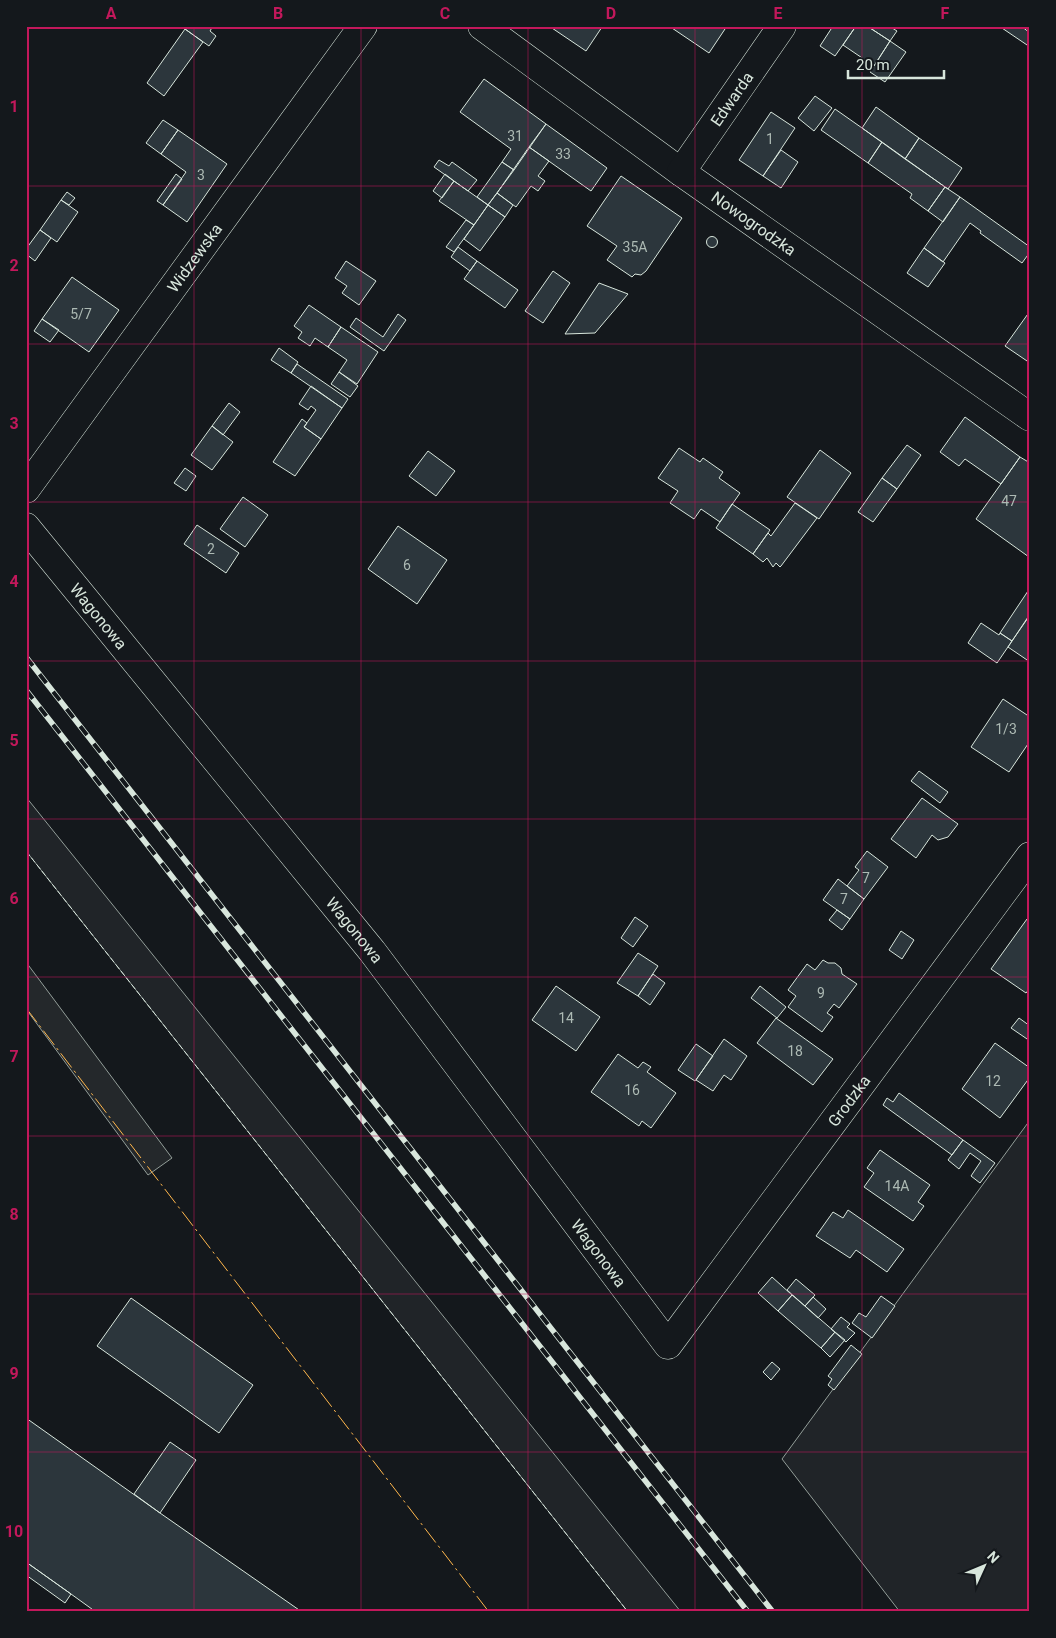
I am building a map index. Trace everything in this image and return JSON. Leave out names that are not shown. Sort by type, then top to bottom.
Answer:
[{"type":"street","name":"Widzewska","points":[[26,489],[364,26]]},
{"type":"street","name":"Nowogrodzka","points":[[482,26],[681,172],[1030,417]]},
{"type":"street","name":"Edwarda","points":[[681,172],[782,26]]},
{"type":"street","name":"Wagonowa","points":[[26,527],[372,951],[668,1345]]},
{"type":"street","name":"Grodzka","points":[[668,1345],[1030,856]]},
{"type":"shaded area","points":[[26,797],[681,1612],[628,1612],[26,851]]},
{"type":"shaded area","points":[[26,962],[172,1158],[148,1175],[26,1009]]},
{"type":"shaded area","points":[[1030,1120],[1030,1612],[900,1612],[782,1459]]},
{"type":"building","points":[[187,26],[213,26],[210,31],[216,36],[209,46],[185,29]]},
{"type":"building","points":[[549,26],[601,26],[602,27],[586,51]]},
{"type":"building","points":[[669,26],[720,26],[725,29],[709,53]]},
{"type":"building","points":[[833,26],[856,26],[835,56],[820,46]]},
{"type":"building","points":[[856,26],[867,26],[890,41],[874,66],[843,45]]},
{"type":"building","points":[[867,26],[889,26],[897,31],[890,41]]},
{"type":"building","points":[[999,26],[1021,26],[1030,33],[1030,47]]},
{"type":"building","points":[[185,29],[203,42],[164,96],[147,83]]},
{"type":"building","points":[[890,41],[906,52],[885,82],[870,72]]},
{"type":"building","points":[[484,79],[546,124],[514,170],[502,162],[511,149],[460,112]]},
{"type":"building","points":[[815,96],[832,108],[814,131],[798,118]]},
{"type":"building","points":[[876,107],[919,138],[905,159],[862,128]]},
{"type":"building","points":[[835,109],[882,142],[868,163],[821,130]]},
{"type":"building","points":[[771,112],[795,128],[763,176],[739,160]]},
{"type":"building","points":[[163,120],[178,130],[161,154],[146,143]]},
{"type":"building","points":[[546,124],[607,168],[591,191],[529,147]]},
{"type":"building","points":[[178,130],[227,164],[187,222],[163,205],[186,172],[161,154]]},
{"type":"building","points":[[919,138],[962,168],[948,189],[905,159]]},
{"type":"building","points":[[882,142],[945,187],[928,211],[910,198],[912,194],[868,163]]},
{"type":"building","points":[[529,147],[549,161],[538,176],[545,181],[538,191],[531,186],[516,207],[497,193]]},
{"type":"building","points":[[781,150],[798,162],[781,188],[763,176]]},
{"type":"building","points":[[439,160],[449,166],[452,162],[477,180],[468,191],[434,167]]},
{"type":"building","points":[[502,162],[514,170],[488,205],[477,197]]},
{"type":"building","points":[[176,174],[182,179],[163,205],[157,201]]},
{"type":"building","points":[[445,174],[454,181],[442,198],[433,191]]},
{"type":"building","points":[[621,176],[682,218],[646,271],[641,275],[635,274],[632,277],[607,260],[617,246],[587,226]]},
{"type":"building","points":[[454,181],[488,205],[474,225],[439,201]]},
{"type":"building","points":[[945,187],[960,197],[943,222],[928,211]]},
{"type":"building","points":[[67,192],[75,198],[69,205],[61,200]]},
{"type":"building","points":[[497,193],[513,205],[505,217],[488,205]]},
{"type":"building","points":[[960,197],[1030,247],[1030,252],[1022,263],[980,233],[981,231],[970,223],[943,262],[924,248]]},
{"type":"building","points":[[61,200],[78,212],[57,242],[40,230]]},
{"type":"building","points":[[488,205],[505,217],[480,251],[464,239]]},
{"type":"building","points":[[466,220],[474,225],[454,252],[446,247]]},
{"type":"building","points":[[40,230],[51,238],[35,261],[26,254],[26,249]]},
{"type":"building","points":[[710,237],[714,237],[717,242],[716,246],[710,247],[707,244],[707,240]]},
{"type":"building","points":[[458,247],[477,261],[470,271],[451,257]]},
{"type":"building","points":[[924,248],[945,263],[928,287],[907,273]]},
{"type":"building","points":[[346,261],[376,281],[359,305],[342,293],[347,286],[335,278]]},
{"type":"building","points":[[477,261],[518,290],[505,308],[464,279]]},
{"type":"building","points":[[553,271],[570,283],[543,323],[525,311]]},
{"type":"building","points":[[72,277],[119,310],[89,352],[42,319]]},
{"type":"building","points":[[599,283],[628,294],[595,333],[565,334]]},
{"type":"building","points":[[309,305],[341,327],[328,347],[315,338],[310,346],[298,338],[302,332],[294,326]]},
{"type":"building","points":[[1030,311],[1030,363],[1005,346]]},
{"type":"building","points":[[398,314],[406,320],[384,351],[350,327],[356,318],[383,337]]},
{"type":"building","points":[[42,319],[59,330],[50,342],[34,331]]},
{"type":"building","points":[[341,327],[378,352],[357,384],[339,372],[347,360],[328,347]]},
{"type":"building","points":[[279,348],[298,362],[291,373],[271,360]]},
{"type":"building","points":[[297,364],[348,399],[342,408],[291,373]]},
{"type":"building","points":[[339,372],[358,386],[350,397],[331,384]]},
{"type":"building","points":[[311,386],[342,408],[321,439],[304,427],[316,410],[311,406],[308,410],[299,404]]},
{"type":"building","points":[[229,403],[240,412],[223,435],[212,426]]},
{"type":"building","points":[[965,417],[1020,457],[1001,484],[965,459],[959,466],[940,452]]},
{"type":"building","points":[[302,419],[307,423],[304,427],[321,439],[295,476],[273,462]]},
{"type":"building","points":[[212,426],[233,442],[212,470],[191,455]]},
{"type":"building","points":[[907,445],[921,455],[897,489],[882,478]]},
{"type":"building","points":[[679,448],[700,462],[703,458],[723,472],[719,478],[740,493],[720,522],[701,509],[694,519],[670,503],[678,491],[658,478]]},
{"type":"building","points":[[820,450],[851,473],[819,519],[787,497]]},
{"type":"building","points":[[428,451],[455,471],[436,496],[409,476]]},
{"type":"building","points":[[1020,457],[1030,463],[1029,557],[976,519]]},
{"type":"building","points":[[185,468],[196,476],[186,491],[174,483]]},
{"type":"building","points":[[882,478],[897,489],[873,522],[858,512]]},
{"type":"building","points":[[243,497],[268,515],[245,547],[220,529]]},
{"type":"building","points":[[795,503],[817,518],[781,566],[776,563],[773,567],[767,558],[763,562],[753,554],[768,533],[771,536]]},
{"type":"building","points":[[732,504],[770,530],[753,554],[716,528]]},
{"type":"building","points":[[197,525],[239,553],[226,573],[184,544]]},
{"type":"building","points":[[398,526],[447,560],[417,604],[368,569]]},
{"type":"building","points":[[1030,588],[1030,615],[1012,641],[1000,633]]},
{"type":"building","points":[[1028,617],[1030,618],[1030,662],[1008,647]]},
{"type":"building","points":[[981,623],[1012,641],[997,663],[968,643]]},
{"type":"building","points":[[1003,699],[1030,717],[1030,741],[1009,772],[971,747]]},
{"type":"building","points":[[919,771],[948,792],[940,803],[911,781]]},
{"type":"building","points":[[922,798],[958,824],[948,837],[938,840],[932,835],[916,858],[891,839]]},
{"type":"building","points":[[867,851],[888,867],[864,899],[847,886],[859,870],[855,867]]},
{"type":"building","points":[[838,879],[864,899],[850,919],[823,900]]},
{"type":"building","points":[[837,910],[850,919],[842,930],[829,920]]},
{"type":"building","points":[[635,917],[648,926],[633,947],[621,938]]},
{"type":"building","points":[[1027,919],[1030,921],[1030,988],[1026,993],[991,969]]},
{"type":"building","points":[[901,931],[914,940],[902,959],[889,950]]},
{"type":"building","points":[[638,953],[658,966],[638,996],[617,983]]},
{"type":"building","points":[[823,960],[828,963],[835,963],[841,968],[842,974],[857,984],[839,1008],[834,1004],[827,1013],[833,1017],[822,1032],[788,1007],[796,996],[788,990],[807,964],[815,970]]},
{"type":"building","points":[[653,974],[665,983],[650,1005],[638,996]]},
{"type":"building","points":[[556,986],[600,1017],[576,1051],[532,1020]]},
{"type":"building","points":[[760,986],[786,1007],[777,1018],[751,998]]},
{"type":"building","points":[[776,1018],[833,1059],[813,1085],[757,1043]]},
{"type":"building","points":[[1019,1018],[1030,1026],[1030,1041],[1011,1028]]},
{"type":"building","points":[[724,1039],[747,1056],[731,1080],[724,1075],[713,1091],[696,1080]]},
{"type":"building","points":[[995,1043],[1030,1068],[1030,1077],[1000,1118],[962,1089]]},
{"type":"building","points":[[696,1044],[713,1056],[695,1081],[678,1070]]},
{"type":"building","points":[[618,1054],[638,1068],[643,1062],[651,1067],[647,1072],[676,1093],[651,1128],[642,1121],[639,1126],[591,1092]]},
{"type":"building","points":[[899,1093],[963,1140],[952,1155],[883,1105],[887,1098],[893,1102]]},
{"type":"building","points":[[963,1140],[995,1163],[980,1183],[971,1176],[981,1161],[970,1153],[959,1169],[948,1160]]},
{"type":"building","points":[[880,1150],[930,1185],[918,1202],[924,1206],[913,1221],[864,1187],[874,1173],[867,1168]]},
{"type":"building","points":[[848,1210],[904,1249],[887,1272],[856,1250],[850,1258],[816,1236],[833,1212],[843,1218]]},
{"type":"building","points":[[772,1277],[792,1295],[778,1311],[758,1293]]},
{"type":"building","points":[[796,1279],[815,1295],[805,1306],[787,1290]]},
{"type":"building","points":[[792,1295],[835,1332],[821,1348],[778,1311]]},
{"type":"building","points":[[881,1296],[895,1306],[872,1338],[852,1323],[859,1313],[866,1317]]},
{"type":"building","points":[[813,1297],[826,1309],[818,1318],[805,1306]]},
{"type":"building","points":[[131,1298],[253,1385],[219,1433],[97,1346]]},
{"type":"building","points":[[841,1317],[850,1324],[847,1327],[855,1333],[846,1342],[831,1329]]},
{"type":"building","points":[[835,1332],[845,1340],[830,1357],[821,1348]]},
{"type":"building","points":[[851,1345],[862,1354],[834,1390],[828,1385],[832,1379],[828,1376]]},
{"type":"building","points":[[772,1362],[780,1369],[771,1380],[763,1372]]},
{"type":"building","points":[[26,1418],[302,1612],[96,1612],[26,1562]]},
{"type":"building","points":[[170,1442],[196,1460],[160,1513],[134,1494]]},
{"type":"building","points":[[26,1562],[71,1594],[65,1603],[26,1575]]},
{"type":"railway","points":[[26,657],[773,1612]]},
{"type":"railway","points":[[26,690],[748,1612]]},
{"type":"fence","points":[[26,851],[628,1612]]},
{"type":"power","points":[[26,1008],[489,1612]]}]
